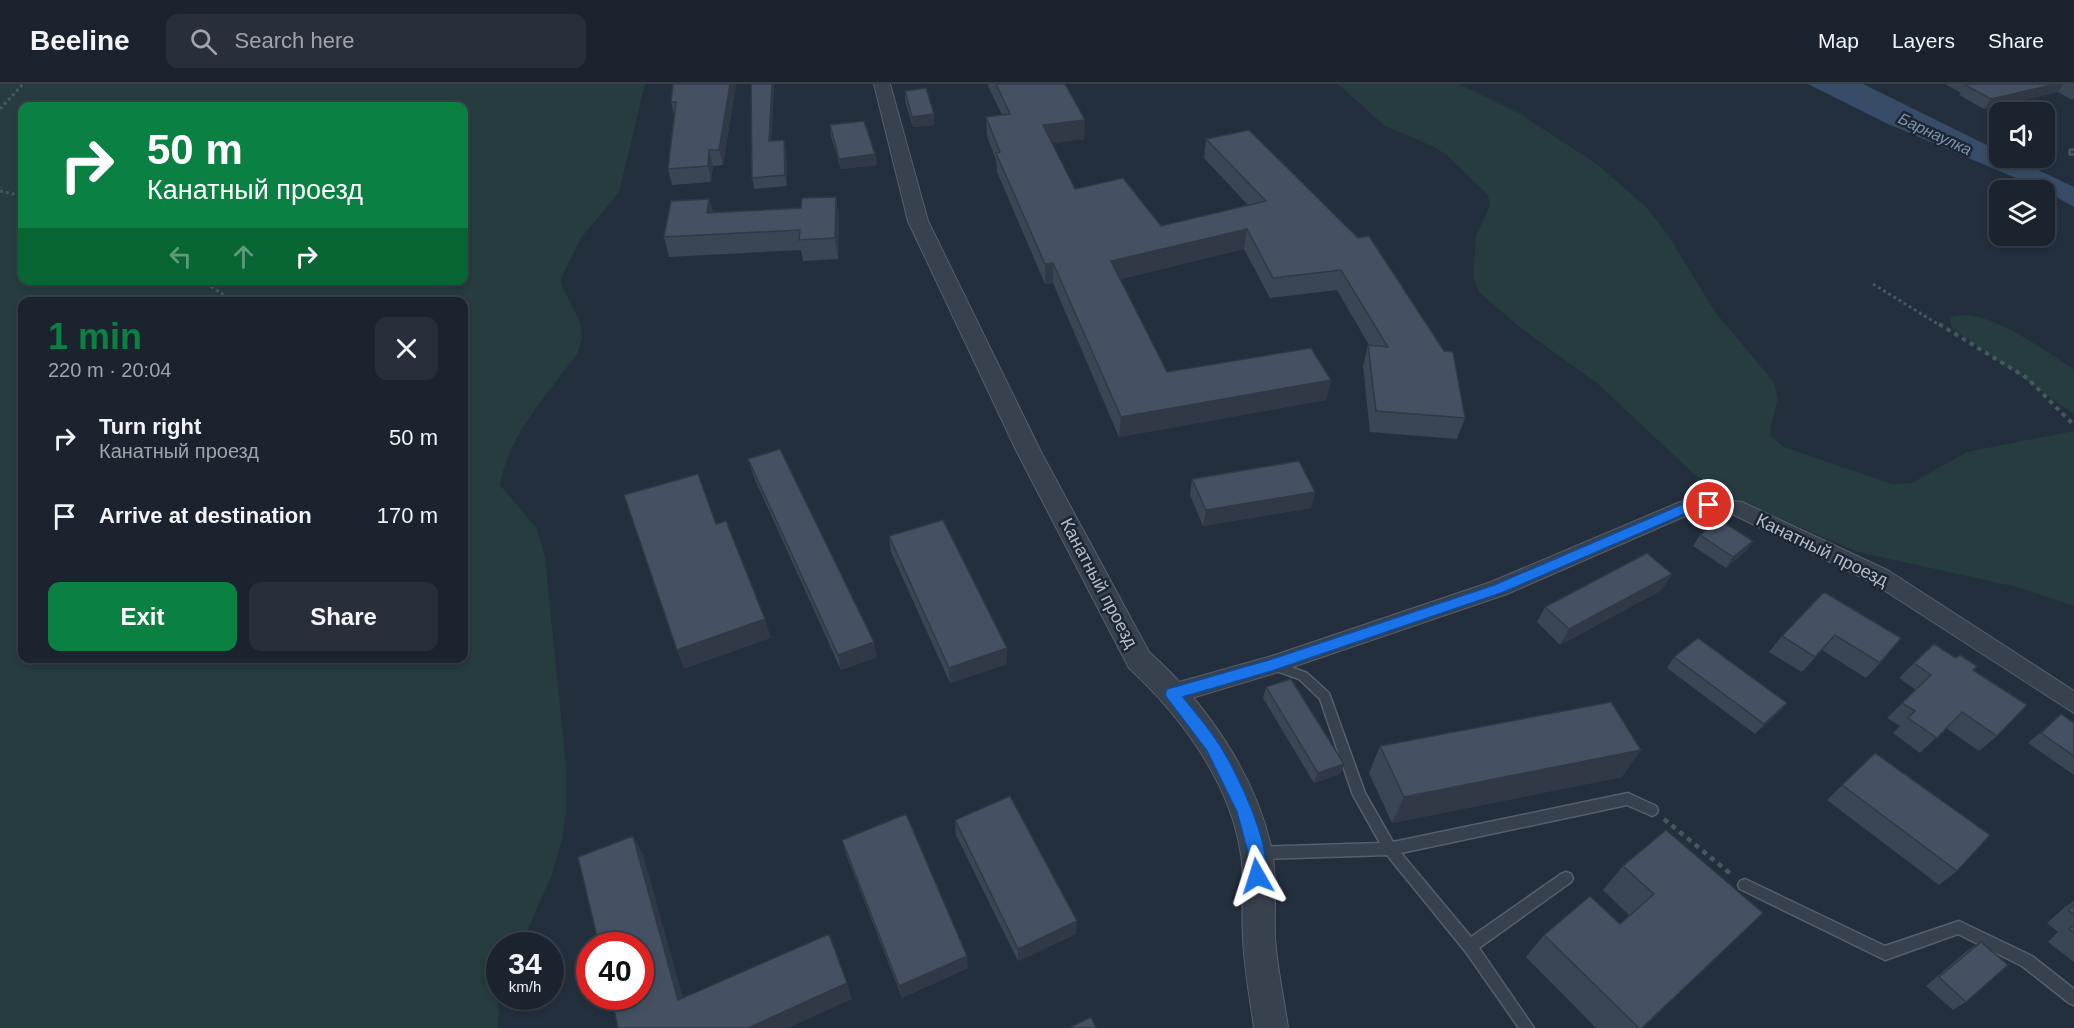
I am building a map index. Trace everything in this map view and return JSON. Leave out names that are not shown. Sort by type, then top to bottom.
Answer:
[{"type":"street","name":"Канатный проезд","points":[[882,84],[918,221],[1029,452],[1139,660],[1159,676],[1172,694],[1272,665],[1499,588],[1687,507],[1709,505],[1735,507],[1881,577],[2074,702]]},
{"type":"street","points":[[1172,694],[1212,746],[1245,811],[1256,853],[1259,939],[1271,1028]]},
{"type":"lane","points":[[1272,665],[1303,676],[1325,696],[1359,795],[1390,849],[1470,946],[1527,1028]]},
{"type":"lane","points":[[1256,853],[1390,849],[1628,799],[1652,810]]},
{"type":"lane","points":[[1470,946],[1566,878]]},
{"type":"lane","points":[[1745,885],[1885,953],[1959,927],[2027,961],[2074,998]]},
{"type":"path","points":[[0,109],[23,84]]},
{"type":"path","points":[[0,191],[18,195]]},
{"type":"path","points":[[1873,284],[2027,378],[2074,425]]},
{"type":"path","points":[[208,285],[226,297]]},
{"type":"path","points":[[1652,810],[1745,885]]},
{"type":"green space","points":[[0,84],[645,84],[619,192],[581,238],[561,278],[562,286],[580,322],[582,338],[578,352],[521,431],[504,467],[500,485],[537,529],[545,557],[566,766],[566,811],[562,839],[552,874],[527,932],[486,932],[486,1010],[498,1010],[498,1028],[0,1028]]},
{"type":"green space","points":[[1338,84],[1459,84],[1520,114],[1598,165],[1646,207],[1668,235],[1715,312],[1773,381],[1778,398],[1770,429],[1771,436],[1784,447],[1892,484],[1912,483],[1967,452],[2074,431],[2074,606],[2017,587],[1858,552],[1733,498],[1711,486],[1693,473],[1598,384],[1521,328],[1479,292],[1473,277],[1476,236],[1490,205],[1488,195],[1447,155],[1385,126]]},
{"type":"green space","points":[[1973,316],[2004,326],[2074,369],[2074,414],[1952,328],[1951,317]]},
{"type":"water","name":"Барнаулка","points":[[1808,84],[1863,84],[1989,146],[1989,167],[1886,123]]},
{"type":"water","points":[[1992,168],[2034,168],[2074,187],[2074,207],[2055,196],[2055,180],[2020,180]]},
{"type":"building","points":[[673,84],[730,84],[719,150],[709,150],[708,166],[668,169],[676,102],[671,102]]},
{"type":"building","points":[[751,84],[772,84],[769,141],[784,140],[785,175],[752,178]]},
{"type":"building","points":[[996,84],[1065,84],[1085,120],[1043,125],[1075,189],[1123,178],[1161,226],[1266,201],[1206,139],[1249,130],[1358,238],[1369,236],[1444,351],[1453,352],[1465,418],[1376,411],[1368,345],[1388,347],[1341,270],[1273,278],[1247,229],[1111,261],[1167,372],[1311,348],[1331,380],[1121,417],[1053,263],[1045,264],[996,153],[1000,152],[986,117],[1010,114]]},
{"type":"building","points":[[2056,84],[1991,99],[1965,85]]},
{"type":"building","points":[[926,88],[934,114],[912,117],[905,91]]},
{"type":"building","points":[[864,121],[875,154],[839,159],[830,125]]},
{"type":"building","points":[[836,197],[835,238],[799,240],[800,230],[664,237],[671,201],[709,199],[707,213],[801,208],[802,198]]},
{"type":"building","points":[[780,449],[874,642],[838,655],[748,459]]},
{"type":"building","points":[[1299,461],[1315,492],[1206,510],[1192,479]]},
{"type":"building","points":[[698,474],[716,524],[726,521],[765,619],[677,650],[624,495]]},
{"type":"building","points":[[943,520],[1007,648],[949,668],[889,536]]},
{"type":"building","points":[[1720,520],[1753,541],[1733,557],[1700,535]]},
{"type":"building","points":[[1647,553],[1672,574],[1569,629],[1545,607]]},
{"type":"building","points":[[1824,592],[1901,638],[1880,663],[1835,635],[1815,657],[1782,636]]},
{"type":"building","points":[[1698,638],[1787,703],[1764,724],[1674,657]]},
{"type":"building","points":[[1934,644],[1956,658],[1960,655],[1977,666],[1973,670],[2027,705],[1997,736],[1962,712],[1937,738],[1908,718],[1915,711],[1902,703],[1931,675],[1914,663]]},
{"type":"building","points":[[1291,679],[1344,764],[1318,773],[1266,687]]},
{"type":"building","points":[[1611,702],[1641,750],[1404,797],[1380,746]]},
{"type":"building","points":[[2061,714],[2074,723],[2074,756],[2041,733]]},
{"type":"building","points":[[1875,753],[1990,835],[1957,871],[1842,785]]},
{"type":"building","points":[[1010,796],[1077,921],[1018,949],[955,820]]},
{"type":"building","points":[[906,814],[967,956],[899,986],[842,840]]},
{"type":"building","points":[[1666,830],[1763,913],[1642,1028],[1639,1028],[1544,935],[1590,896],[1620,924],[1654,894],[1623,866]]},
{"type":"building","points":[[633,836],[678,1000],[829,934],[847,983],[748,1028],[618,1028],[614,1010],[654,1010],[654,932],[596,932],[578,857]]},
{"type":"building","points":[[2074,905],[2074,915],[2068,910]]},
{"type":"building","points":[[1981,942],[2008,965],[1966,1002],[1939,977]]},
{"type":"building","points":[[1091,1017],[1096,1028],[1069,1028]]},
{"type":"route","points":[[1257,876],[1256,853],[1245,811],[1212,746],[1172,694],[1272,665],[1401,619],[1499,588],[1687,507],[1709,505]]}]
